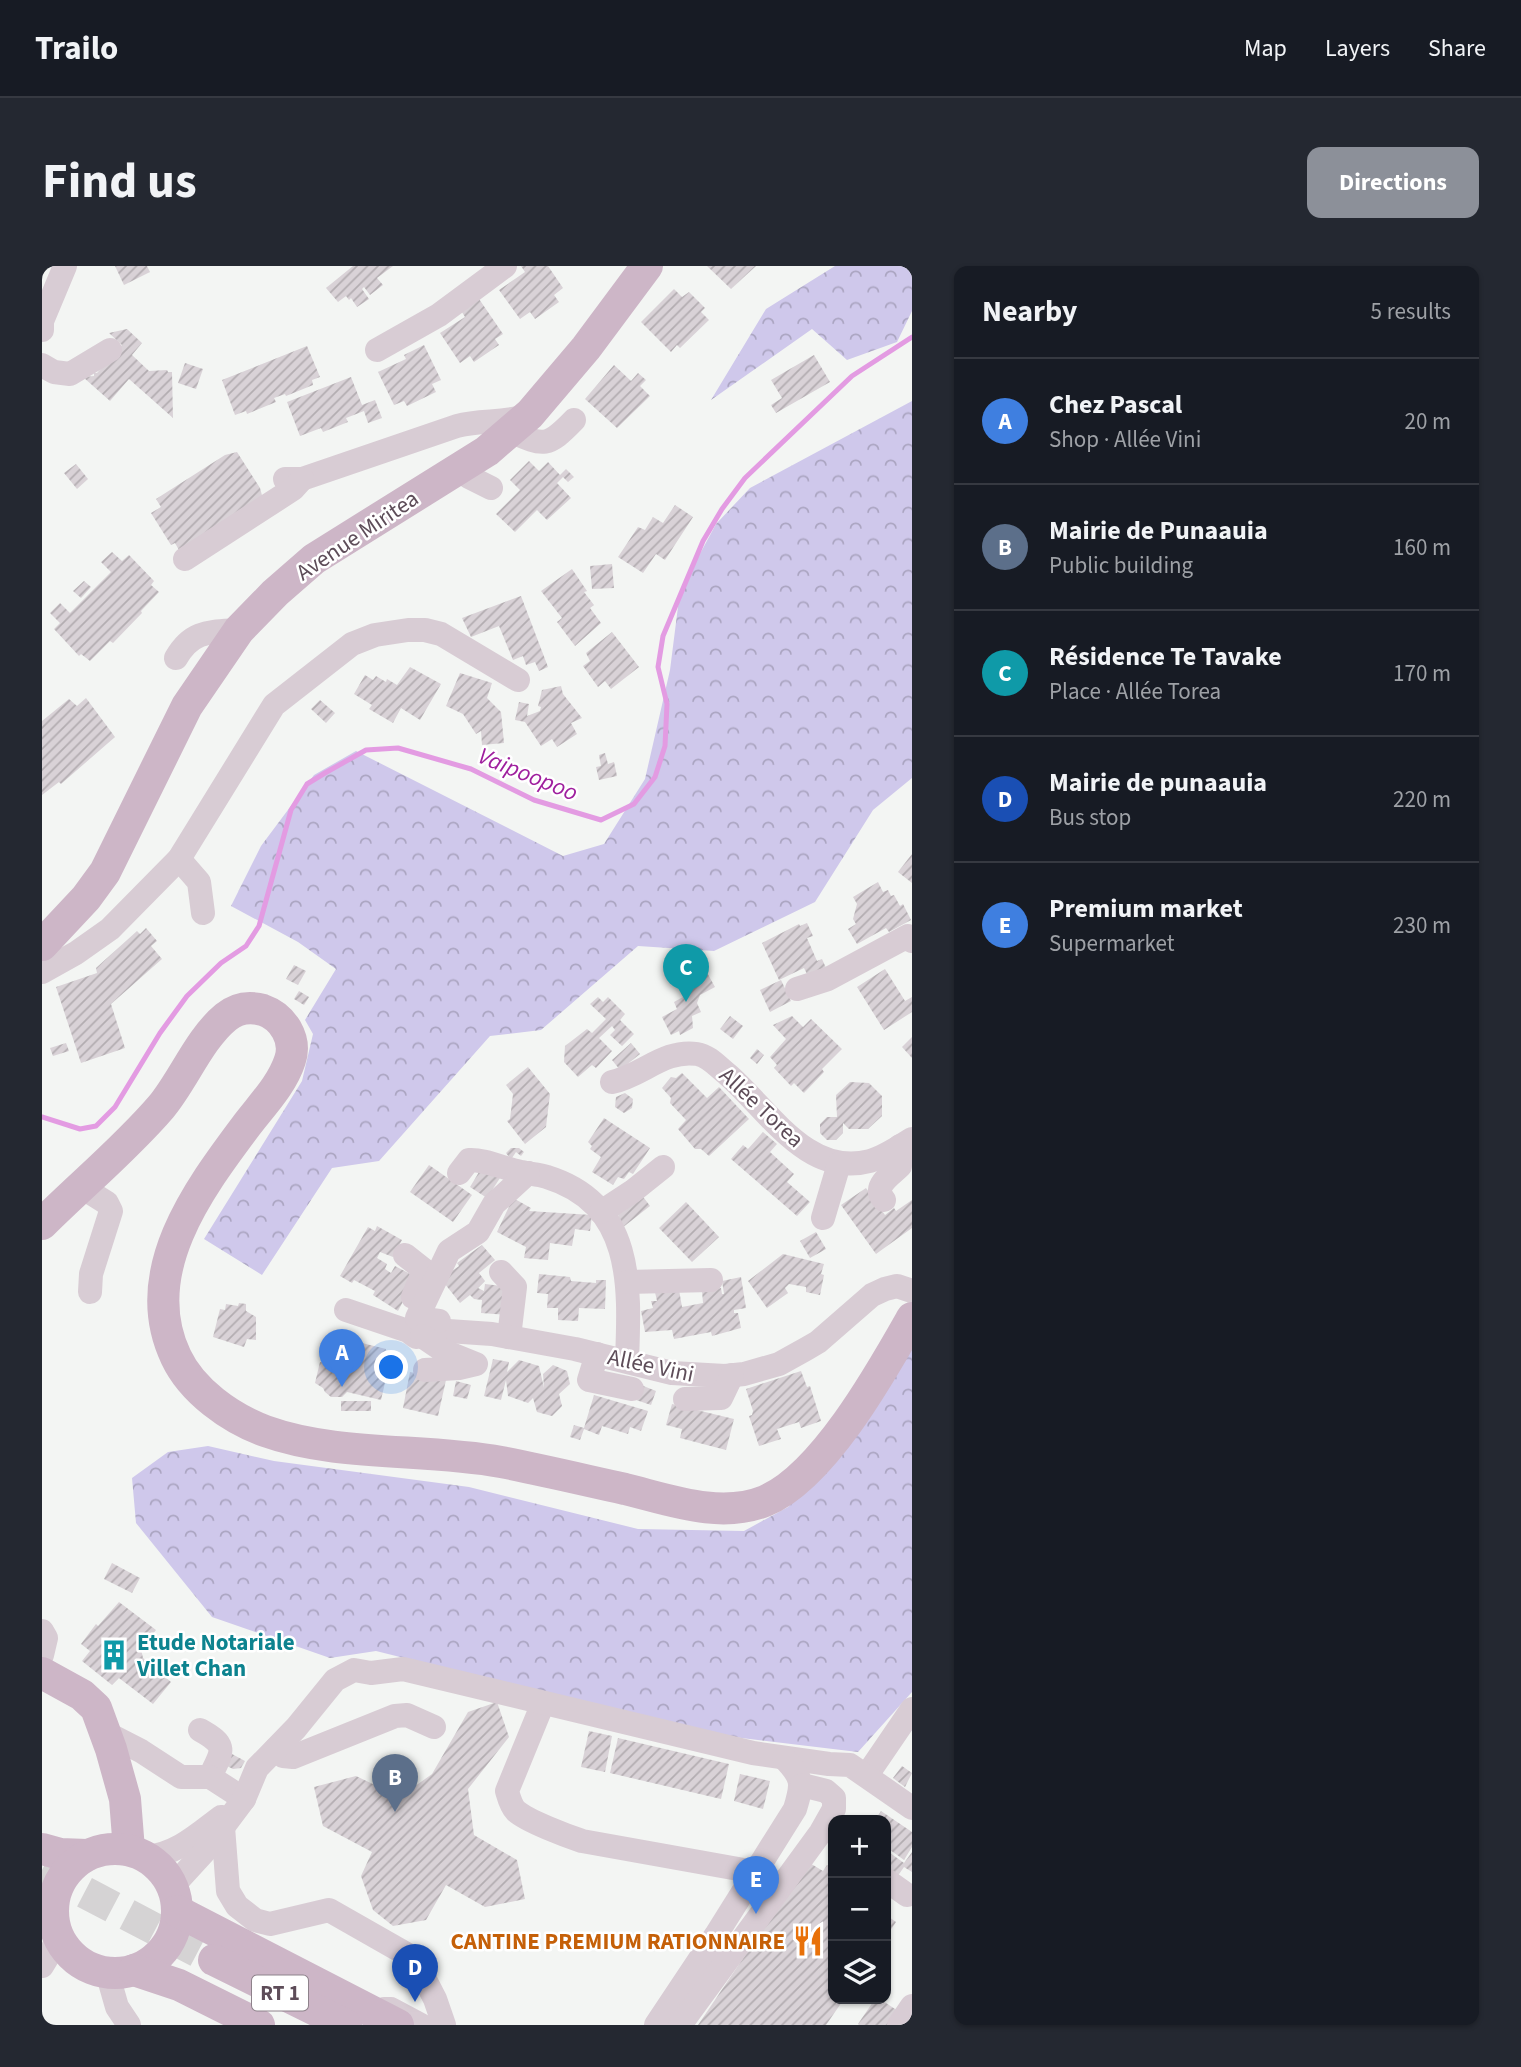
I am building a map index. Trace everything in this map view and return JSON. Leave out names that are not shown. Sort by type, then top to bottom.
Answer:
[{"type":"main road","name":"Avenue Miritea","points":[[42,945],[86,898],[105,872],[180,718],[201,682],[239,630],[314,558],[487,451],[520,423],[586,348],[647,266]]},
{"type":"main road","points":[[42,1224],[163,1104],[220,1021],[235,1010],[248,1008],[269,1013],[284,1026],[290,1035],[292,1054],[289,1065],[198,1194],[183,1220],[169,1259],[164,1302],[167,1329],[176,1357],[192,1382],[235,1416],[262,1430],[317,1444],[447,1454],[499,1461],[705,1508],[724,1509],[755,1504],[780,1493],[802,1476],[830,1445],[862,1403],[912,1318]]},
{"type":"main road","points":[[42,1673],[82,1695],[96,1708],[102,1731],[111,1749],[137,1854]]},
{"type":"main road","points":[[89,1855],[108,1816],[118,1779]]},
{"type":"main road","points":[[42,1849],[60,1854],[89,1855]]},
{"type":"main road","points":[[120,1971],[151,1961],[164,1948],[173,1930],[175,1899],[160,1867],[137,1854],[104,1850],[73,1865],[62,1879],[54,1903],[51,1946],[86,1966],[179,1985],[259,2025]]},
{"type":"main road","points":[[175,1899],[358,2017],[398,2025]]},
{"type":"main road","name":"RT 1","points":[[304,2025],[206,1968],[358,2017]]},
{"type":"street","points":[[42,330],[42,321],[65,266]]},
{"type":"street","points":[[377,350],[439,315],[505,266]]},
{"type":"street","points":[[42,365],[54,372],[69,374],[110,350]]},
{"type":"street","points":[[185,559],[293,489],[293,479],[457,426],[479,422],[520,423],[538,444],[556,439],[573,420]]},
{"type":"street","points":[[460,468],[469,477],[491,488]]},
{"type":"street","points":[[176,658],[194,637],[208,632],[239,630]]},
{"type":"street","points":[[42,972],[76,953],[110,929],[179,859],[274,705],[352,644],[383,634],[433,631],[518,680]]},
{"type":"street","points":[[179,859],[199,882],[203,913]]},
{"type":"street","points":[[797,989],[828,979],[911,937]]},
{"type":"street","name":"Allée Torea","points":[[612,1082],[624,1079],[662,1058],[697,1054],[709,1059],[739,1084],[796,1142],[822,1159],[839,1164]]},
{"type":"street","points":[[823,1218],[839,1164],[870,1161],[906,1142]]},
{"type":"street","points":[[884,1200],[879,1189],[900,1166],[906,1142]]},
{"type":"street","points":[[459,1173],[469,1160],[478,1159],[495,1166],[548,1177],[576,1191],[601,1212],[620,1243],[627,1282],[627,1360]]},
{"type":"street","points":[[601,1212],[634,1191],[663,1167]]},
{"type":"street","points":[[423,1329],[417,1318],[449,1251],[478,1232],[494,1204],[528,1173]]},
{"type":"street","points":[[80,1186],[107,1203],[111,1211],[91,1274],[90,1292]]},
{"type":"street","points":[[405,1255],[424,1270],[406,1315],[444,1351],[476,1364],[425,1370]]},
{"type":"street","points":[[501,1272],[515,1287],[509,1337]]},
{"type":"street","points":[[627,1282],[711,1280]]},
{"type":"street","name":"Allée Vini","points":[[423,1329],[509,1337],[627,1360],[648,1369],[672,1373],[732,1376],[779,1364],[806,1349],[878,1292],[897,1286],[912,1291]]},
{"type":"street","points":[[346,1310],[423,1329]]},
{"type":"street","points":[[597,1354],[589,1380],[632,1390]]},
{"type":"street","points":[[685,1399],[721,1398],[732,1376]]},
{"type":"street","points":[[42,1631],[46,1638],[42,1655]]},
{"type":"street","points":[[175,1899],[187,1873],[243,1799],[257,1768],[296,1728],[335,1679],[354,1670],[371,1673],[403,1669],[681,1738],[784,1758],[850,1765],[912,1808]]},
{"type":"street","points":[[543,1703],[507,1791],[516,1811],[560,1834],[582,1841],[755,1872]]},
{"type":"street","points":[[867,1775],[912,1709]]},
{"type":"street","points":[[276,1749],[283,1756],[293,1757],[395,1716],[407,1715],[434,1727]]},
{"type":"street","points":[[200,1730],[218,1741],[221,1746],[222,1751],[210,1777]]},
{"type":"street","points":[[102,1731],[141,1751],[181,1777],[210,1777],[243,1799]]},
{"type":"street","points":[[656,2025],[795,1809],[802,1785],[796,1771],[784,1758]]},
{"type":"street","points":[[680,2025],[827,1836],[834,1798],[826,1791],[802,1785]]},
{"type":"street","points":[[137,1854],[161,1856],[178,1849],[243,1799]]},
{"type":"street","points":[[223,1827],[228,1891],[237,1906],[255,1920],[270,1924],[329,1910],[398,1949],[408,1955],[420,1970],[435,1999],[444,2025]]},
{"type":"street","points":[[891,1884],[907,1895]]},
{"type":"street","points":[[119,2019],[120,1971]]},
{"type":"street","points":[[899,2025],[912,2006]]},
{"type":"street","points":[[358,2017],[391,2009],[421,2025]]},
{"type":"green space","points":[[835,266],[912,266],[912,311],[897,342],[847,360],[812,329],[711,400],[766,309]]},
{"type":"green space","points":[[912,401],[912,778],[873,810],[815,902],[714,951],[638,946],[541,1030],[490,1036],[379,1161],[332,1168],[262,1275],[204,1239],[302,1081],[313,1034],[305,1020],[336,969],[298,942],[231,906],[261,846],[314,775],[356,751],[563,856],[604,844],[645,779],[670,670],[680,591],[716,524],[750,488]]},
{"type":"green space","points":[[912,1343],[912,1692],[858,1752],[709,1734],[376,1651],[330,1658],[212,1617],[136,1523],[132,1478],[168,1452],[208,1446],[274,1461],[469,1487],[638,1529],[744,1531],[788,1507],[859,1430]]},
{"type":"building","points":[[115,266],[147,266],[150,272],[124,285]]},
{"type":"building","points":[[353,266],[393,266],[377,278],[383,285],[370,295],[364,287],[362,289],[369,299],[357,307],[351,298],[349,300],[346,296],[338,302],[326,288]]},
{"type":"building","points":[[521,266],[548,266],[563,288],[554,295],[559,302],[535,319],[530,312],[520,319],[499,290],[525,272]]},
{"type":"building","points":[[707,266],[756,266],[731,289]]},
{"type":"building","points":[[674,289],[682,297],[689,292],[705,308],[701,312],[709,320],[680,348],[677,345],[671,352],[641,322]]},
{"type":"building","points":[[477,296],[503,334],[495,339],[499,345],[474,362],[470,356],[460,363],[440,333],[465,317],[460,309]]},
{"type":"building","points":[[127,329],[142,343],[132,355],[149,371],[172,372],[173,418],[129,379],[110,401],[83,377],[94,376],[122,345],[109,333]]},
{"type":"building","points":[[424,345],[441,380],[432,384],[436,392],[407,406],[404,401],[394,405],[378,372],[406,359],[404,355]]},
{"type":"building","points":[[307,346],[320,377],[312,380],[313,385],[274,398],[276,402],[247,414],[246,411],[235,415],[222,380]]},
{"type":"building","points":[[814,355],[830,382],[776,413],[771,405],[782,398],[771,380]]},
{"type":"building","points":[[185,363],[203,369],[196,389],[178,383]]},
{"type":"building","points":[[614,365],[631,381],[638,373],[646,380],[640,386],[650,396],[617,428],[585,399]]},
{"type":"building","points":[[351,377],[362,405],[375,400],[382,418],[368,423],[364,411],[346,418],[348,422],[323,432],[321,428],[300,436],[287,402]]},
{"type":"building","points":[[237,452],[260,488],[263,499],[180,552],[175,543],[171,545],[151,513],[161,507],[156,499],[225,455]]},
{"type":"building","points":[[529,461],[539,471],[548,462],[560,475],[566,469],[574,477],[568,482],[563,477],[557,483],[571,498],[547,520],[537,510],[515,532],[496,514],[520,490],[510,480]]},
{"type":"building","points":[[76,464],[88,479],[77,489],[64,473]]},
{"type":"building","points":[[675,505],[693,517],[665,560],[656,554],[643,573],[618,557],[638,527],[645,530],[653,517],[663,523]]},
{"type":"building","points":[[112,552],[122,561],[129,555],[154,581],[151,585],[159,592],[113,643],[110,641],[90,661],[81,654],[79,656],[54,629],[60,623],[50,613],[60,603],[70,613],[111,572],[101,562]]},
{"type":"building","points":[[612,564],[614,588],[592,589],[590,566]]},
{"type":"building","points":[[572,569],[587,591],[584,592],[594,605],[590,608],[601,623],[575,646],[557,622],[562,618],[541,591]]},
{"type":"building","points":[[84,581],[91,587],[81,598],[73,591]]},
{"type":"building","points":[[521,596],[548,667],[539,671],[535,662],[526,665],[523,656],[513,660],[499,626],[471,637],[462,618]]},
{"type":"building","points":[[612,632],[639,667],[611,689],[605,681],[598,687],[583,666],[590,661],[586,653]]},
{"type":"building","points":[[410,667],[441,684],[420,720],[401,708],[393,723],[369,709],[372,705],[354,694],[365,675],[373,680],[376,676],[386,682],[387,679],[397,685]]},
{"type":"building","points":[[460,673],[492,683],[487,698],[501,712],[504,743],[482,745],[481,731],[476,734],[463,714],[446,706]]},
{"type":"building","points":[[561,686],[563,694],[582,718],[571,723],[577,734],[557,747],[552,739],[541,746],[525,722],[515,720],[519,702],[529,704],[527,716],[540,711],[541,707],[538,706],[542,690]]},
{"type":"building","points":[[86,698],[115,737],[61,784],[59,782],[42,795],[42,721],[69,699],[77,706]]},
{"type":"building","points":[[320,700],[335,713],[326,723],[311,709]]},
{"type":"building","points":[[605,753],[608,764],[614,762],[617,776],[599,780],[596,767],[601,766],[599,755]]},
{"type":"building","points":[[912,854],[912,883],[898,872]]},
{"type":"building","points":[[878,882],[883,892],[888,890],[900,906],[903,904],[911,920],[889,932],[886,928],[857,944],[848,929],[856,924],[853,919],[857,904],[853,897]]},
{"type":"building","points":[[807,923],[813,936],[807,938],[817,961],[822,959],[827,970],[809,978],[804,968],[779,980],[762,943],[799,924],[800,926]]},
{"type":"building","points":[[146,928],[157,941],[151,946],[162,959],[111,1004],[125,1048],[81,1063],[56,987],[97,973],[96,968],[137,931],[140,934]]},
{"type":"building","points":[[294,965],[306,971],[298,985],[286,979]]},
{"type":"building","points":[[705,969],[715,987],[700,995],[697,1003],[701,1012],[692,1016],[693,1028],[680,1035],[679,1031],[671,1035],[662,1017],[677,1009],[674,1002],[683,997],[681,993],[692,988],[687,978]]},
{"type":"building","points":[[885,969],[905,1001],[912,997],[912,1012],[884,1030],[857,987]]},
{"type":"building","points":[[781,980],[791,1001],[770,1012],[760,990]]},
{"type":"building","points":[[299,991],[309,997],[304,1005],[294,999]]},
{"type":"building","points":[[598,997],[603,1002],[608,997],[625,1014],[620,1020],[634,1034],[622,1046],[610,1035],[615,1030],[612,1026],[599,1038],[612,1051],[596,1068],[592,1065],[578,1077],[564,1062],[565,1046],[587,1029],[592,1033],[606,1019],[590,1004]]},
{"type":"building","points":[[730,1016],[743,1026],[733,1039],[720,1029]]},
{"type":"building","points":[[792,1016],[803,1027],[811,1019],[842,1049],[804,1093],[794,1083],[791,1086],[774,1068],[777,1065],[770,1057],[786,1039],[773,1025]]},
{"type":"building","points":[[912,1037],[912,1058],[902,1047]]},
{"type":"building","points":[[66,1043],[69,1051],[53,1056],[50,1048]]},
{"type":"building","points":[[631,1043],[640,1054],[620,1070],[612,1060]]},
{"type":"building","points":[[757,1049],[764,1055],[757,1064],[750,1058]]},
{"type":"building","points":[[528,1067],[550,1094],[546,1127],[525,1144],[507,1121],[510,1119],[513,1094],[506,1085]]},
{"type":"building","points":[[682,1073],[707,1098],[719,1087],[749,1119],[709,1156],[701,1149],[695,1149],[678,1129],[686,1120],[670,1103],[671,1098],[662,1088],[671,1077],[676,1078]]},
{"type":"building","points":[[850,1082],[869,1083],[882,1096],[882,1116],[868,1129],[849,1129],[843,1123],[843,1133],[836,1140],[827,1140],[820,1133],[820,1124],[827,1117],[837,1117],[836,1095]]},
{"type":"building","points":[[625,1093],[633,1099],[632,1108],[624,1113],[615,1107],[616,1097]]},
{"type":"building","points":[[604,1118],[650,1148],[633,1174],[629,1172],[624,1179],[618,1177],[613,1185],[592,1172],[601,1157],[590,1149],[592,1146],[588,1142]]},
{"type":"building","points":[[763,1132],[777,1144],[770,1152],[794,1174],[787,1182],[810,1202],[797,1216],[731,1159],[743,1145],[748,1149]]},
{"type":"building","points":[[511,1148],[519,1148],[524,1152],[521,1156],[516,1152],[512,1158],[506,1153]]},
{"type":"building","points":[[429,1165],[472,1195],[453,1222],[410,1192]]},
{"type":"building","points":[[482,1167],[500,1178],[487,1198],[470,1187]]},
{"type":"building","points":[[866,1188],[885,1215],[912,1200],[912,1228],[876,1254],[841,1205]]},
{"type":"building","points":[[638,1190],[650,1206],[622,1228],[616,1208]]},
{"type":"building","points":[[513,1198],[531,1208],[529,1211],[592,1215],[590,1231],[575,1229],[572,1246],[550,1243],[548,1260],[524,1258],[526,1247],[497,1232]]},
{"type":"building","points":[[686,1202],[719,1237],[692,1262],[659,1228]]},
{"type":"building","points":[[377,1226],[402,1240],[393,1257],[380,1252],[377,1258],[387,1264],[385,1269],[391,1273],[395,1266],[416,1277],[398,1311],[373,1295],[375,1291],[340,1276],[368,1227],[375,1231]]},
{"type":"building","points":[[816,1232],[826,1249],[810,1258],[800,1241]]},
{"type":"building","points":[[482,1245],[495,1260],[479,1273],[485,1281],[478,1288],[484,1291],[485,1284],[511,1287],[508,1315],[481,1313],[482,1300],[474,1299],[470,1295],[460,1303],[441,1279],[459,1266],[457,1263]]},
{"type":"building","points":[[783,1254],[824,1264],[820,1295],[806,1292],[806,1287],[789,1284],[785,1288],[788,1293],[767,1308],[748,1281]]},
{"type":"building","points":[[539,1274],[570,1277],[571,1281],[596,1283],[596,1280],[606,1280],[605,1309],[579,1308],[578,1321],[558,1320],[558,1308],[547,1308],[548,1294],[537,1293]]},
{"type":"building","points":[[741,1277],[746,1308],[734,1310],[734,1313],[738,1313],[741,1328],[712,1336],[711,1332],[674,1339],[672,1330],[645,1332],[641,1311],[653,1308],[651,1301],[657,1301],[654,1288],[678,1284],[682,1307],[703,1303],[702,1291],[721,1288],[724,1294],[722,1281]]},
{"type":"building","points":[[239,1303],[246,1304],[246,1311],[256,1317],[256,1340],[247,1339],[244,1347],[213,1337],[220,1309],[225,1310],[226,1304],[238,1306]]},
{"type":"building","points":[[358,1342],[386,1349],[380,1372],[387,1374],[381,1400],[347,1392],[342,1397],[331,1397],[315,1383],[320,1362],[326,1363],[328,1356],[352,1363]]},
{"type":"building","points":[[493,1359],[509,1362],[507,1372],[519,1360],[539,1366],[544,1388],[543,1374],[553,1365],[567,1371],[570,1384],[559,1394],[562,1406],[552,1416],[537,1412],[533,1398],[528,1403],[508,1396],[506,1380],[501,1400],[484,1396]]},
{"type":"building","points":[[801,1371],[807,1387],[810,1386],[821,1421],[801,1428],[799,1422],[777,1429],[781,1439],[759,1446],[749,1416],[753,1411],[746,1389]]},
{"type":"building","points":[[410,1372],[446,1380],[438,1416],[403,1408]]},
{"type":"building","points":[[456,1381],[471,1385],[467,1399],[453,1396]]},
{"type":"building","points":[[641,1385],[656,1391],[651,1405],[636,1400]]},
{"type":"building","points":[[594,1395],[648,1411],[641,1431],[630,1427],[628,1434],[602,1426],[599,1435],[584,1429],[580,1440],[570,1437],[574,1425],[584,1428]]},
{"type":"building","points":[[341,1401],[371,1401],[371,1411],[341,1411]]},
{"type":"building","points":[[672,1404],[734,1419],[726,1450],[680,1438],[682,1429],[666,1425]]},
{"type":"building","points":[[112,1563],[140,1578],[132,1593],[104,1579]]},
{"type":"building","name":"Etude Notariale Villet Chan","points":[[119,1602],[156,1630],[141,1649],[143,1658],[171,1682],[153,1704],[119,1678],[112,1685],[82,1661],[90,1651],[81,1644],[96,1624],[98,1626]]},
{"type":"building","points":[[497,1702],[509,1737],[468,1789],[474,1835],[517,1860],[525,1899],[485,1907],[446,1885],[426,1920],[393,1926],[373,1910],[361,1876],[372,1852],[323,1826],[314,1787],[356,1776],[400,1797],[432,1774],[468,1712]]},
{"type":"building","points":[[589,1731],[612,1736],[605,1772],[581,1767]]},
{"type":"building","points":[[618,1738],[729,1764],[721,1799],[610,1773]]},
{"type":"building","points":[[232,1754],[245,1761],[241,1768],[233,1769],[225,1765]]},
{"type":"building","points":[[902,1766],[912,1773],[905,1787],[893,1778]]},
{"type":"building","points":[[740,1774],[770,1781],[763,1809],[734,1801]]},
{"type":"building","points":[[891,1818],[912,1832],[912,1847],[904,1860],[891,1851]]},
{"type":"building","points":[[912,1852],[912,1872],[904,1867],[897,1877],[891,1875],[891,1854],[904,1863]]},
{"type":"building","points":[[808,1862],[823,1871],[828,1866],[828,2004],[841,2004],[826,2025],[698,2025]]},
{"type":"building","points":[[872,2004],[888,2004],[898,2011],[888,2025],[858,2024]]},
{"type":"waterway","name":"Vaipoopoo","points":[[42,1117],[80,1129],[96,1126],[115,1107],[160,1033],[187,996],[221,963],[246,946],[259,926],[291,810],[307,784],[366,750],[398,748],[471,769],[534,800],[601,820],[634,804],[655,777],[665,746],[667,704],[658,667],[663,636],[703,541],[722,509],[745,478],[852,376],[912,337]]},
{"type":"tunnel","points":[[42,1870],[214,1960]]},
{"type":"place","name":"Résidence Te Tavake","points":[[686,1002]]},
{"type":"place","name":"Chez Pascal","points":[[342,1387]]},
{"type":"place","name":"Etude Notariale Villet Chan","points":[[114,1655]]},
{"type":"place","name":"Mairie de Punaauia","points":[[395,1812]]},
{"type":"place","name":"Premium market","points":[[756,1914]]},
{"type":"place","name":"CANTINE PREMIUM RATIONNAIRE","points":[[808,1941]]},
{"type":"place","name":"Mairie de punaauia","points":[[415,2002]]}]
